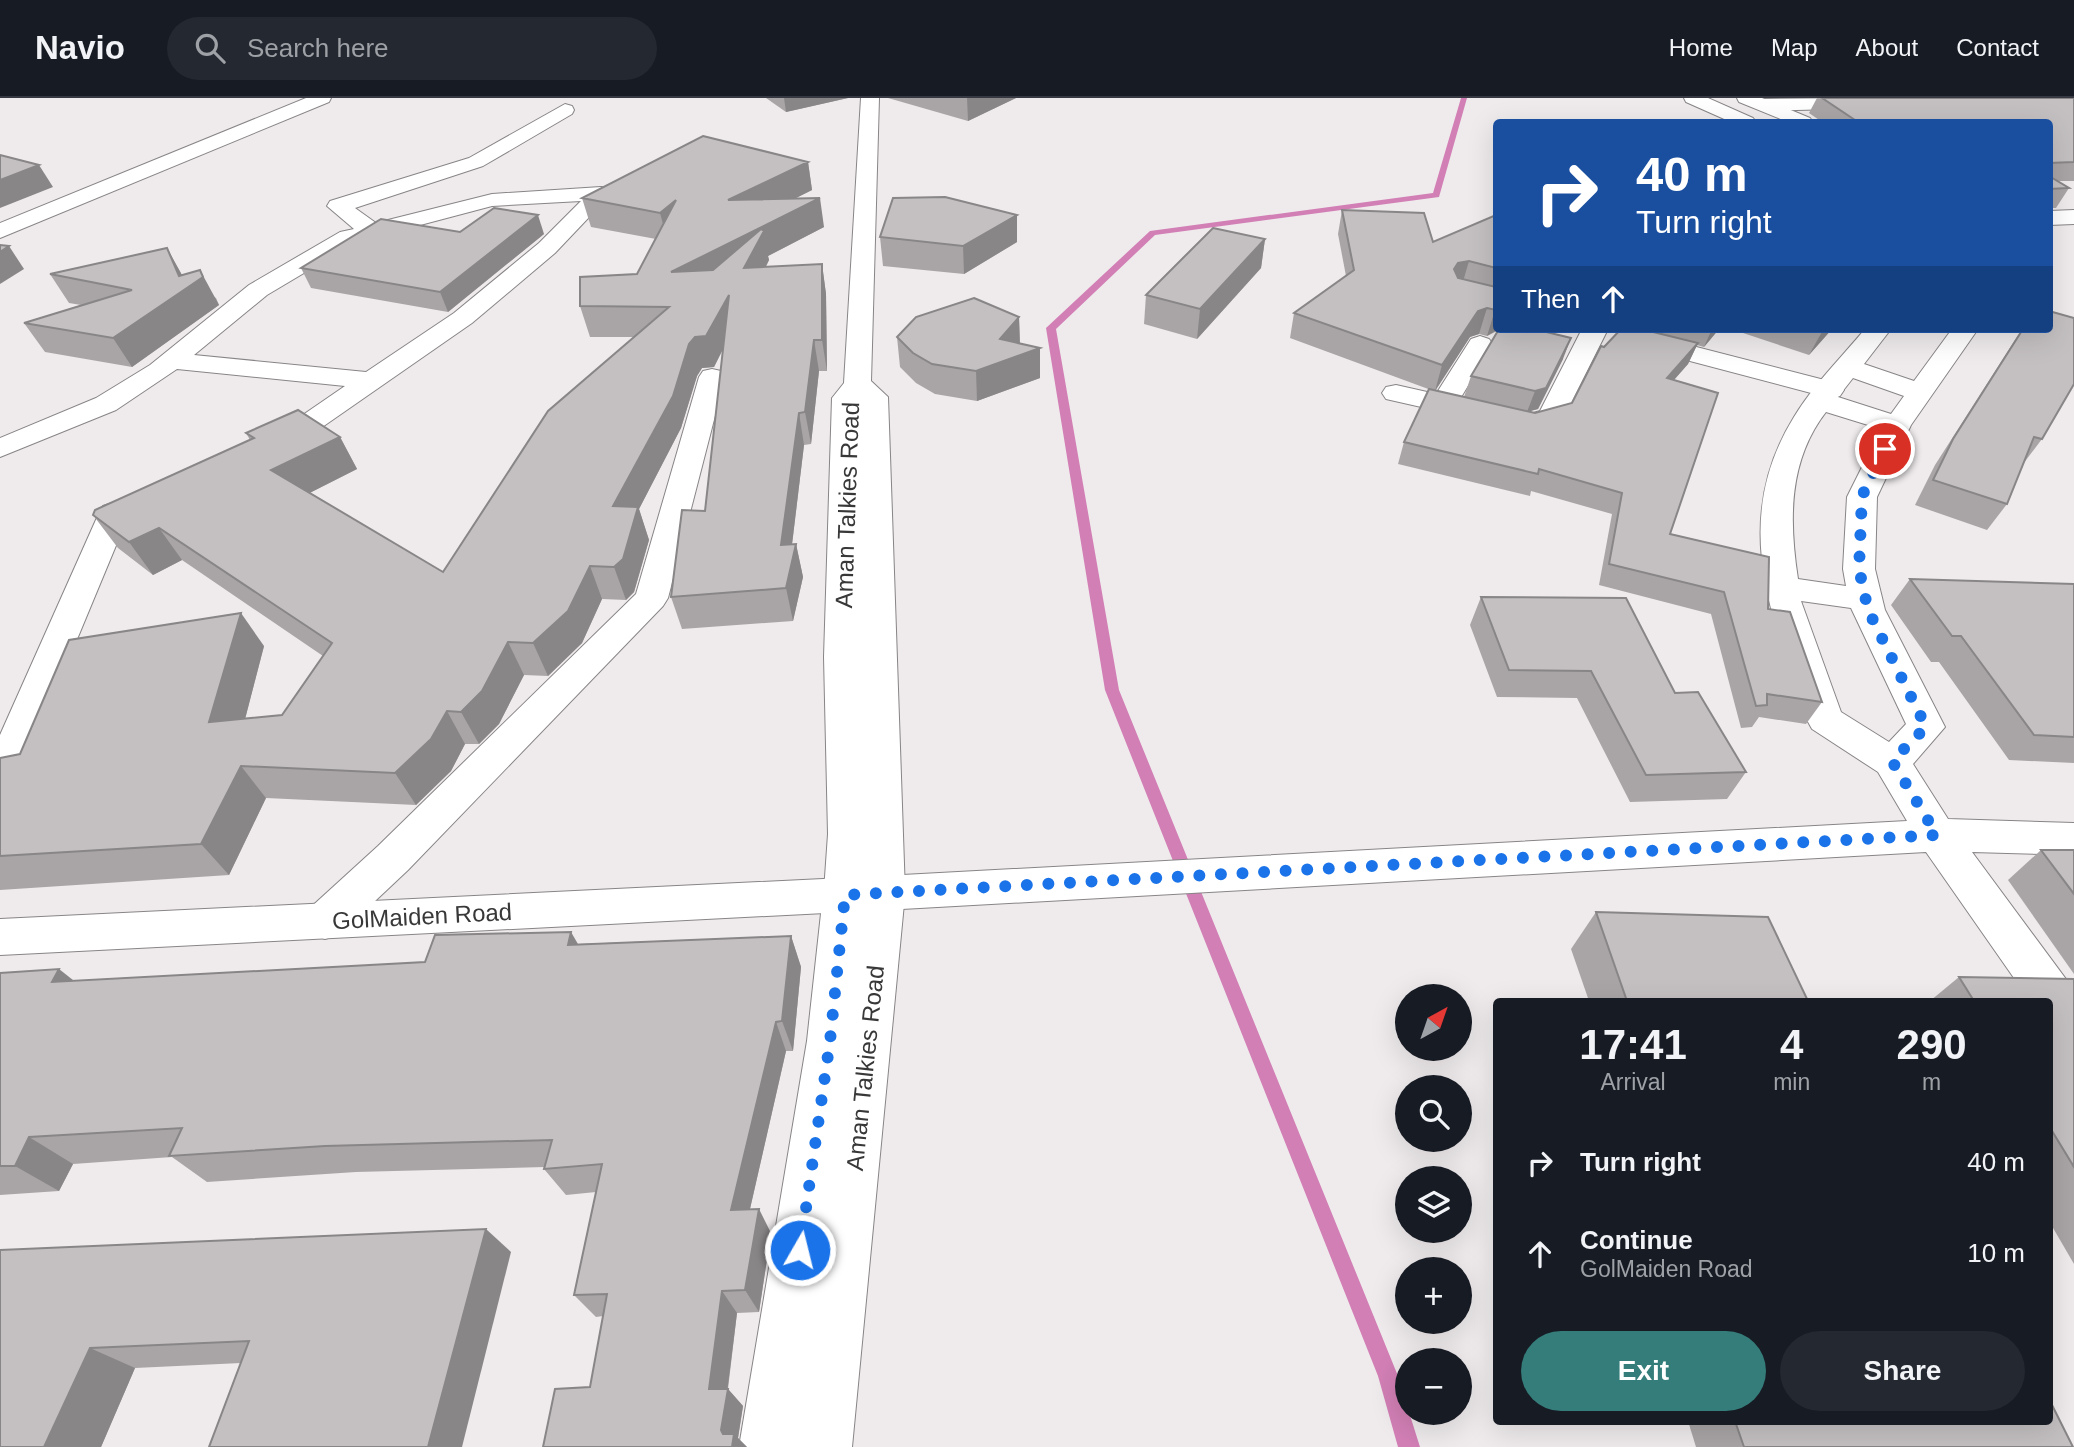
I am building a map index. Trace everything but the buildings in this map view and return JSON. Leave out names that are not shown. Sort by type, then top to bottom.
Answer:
[{"type":"street","points":[[1,227],[306,98]]},
{"type":"street","points":[[1,227],[322,98]]},
{"type":"street","points":[[857,383],[870,98]]},
{"type":"street","points":[[1693,98],[1739,119]]},
{"type":"street","points":[[1755,102],[1886,104]]},
{"type":"street","points":[[1755,102],[1794,119]]},
{"type":"street","points":[[372,231],[338,206],[476,162],[565,110]]},
{"type":"street","points":[[0,448],[106,404],[172,360],[258,290],[348,237],[492,200],[601,193],[547,248],[463,318],[267,452],[254,457]]},
{"type":"street","points":[[2053,218],[2074,217]]},
{"type":"street","points":[[1396,393],[1527,423],[1551,417],[1593,333]]},
{"type":"street","points":[[1612,333],[1833,386],[1920,392]]},
{"type":"street","points":[[1875,333],[1807,418],[1781,474],[1775,533],[1786,611],[1825,720],[1892,761],[1937,835],[2074,1027]]},
{"type":"street","points":[[1892,761],[1926,727],[1868,610],[1859,569],[1862,496],[1897,425],[1962,333]]},
{"type":"street","points":[[1444,404],[1480,344]]},
{"type":"street","points":[[172,360],[372,381]]},
{"type":"street","points":[[325,921],[393,858],[651,598],[712,377]]},
{"type":"street","name":"Aman Talkies Road","points":[[822,1447],[841,1103],[864,894],[881,727],[874,397],[857,383],[846,398],[842,657],[848,834],[864,894]]},
{"type":"street","points":[[1833,386],[1897,425]]},
{"type":"street","points":[[0,779],[114,513],[165,493]]},
{"type":"street","points":[[1783,588],[1866,599]]},
{"type":"street","points":[[844,732],[881,727]]},
{"type":"street","name":"GolMaiden Road","points":[[0,937],[864,894],[1937,835],[2074,839]]},
{"type":"street","name":"Aman Talkies Road","points":[[768,1447],[800,1250],[841,1103]]},
{"type":"waterway","points":[[1409,1447],[1388,1376],[1112,690],[1051,328],[1153,233],[1436,195],[1464,98]]},
{"type":"route","points":[[800,1250],[830,1041],[845,895],[1937,835],[1892,761],[1926,727],[1868,610],[1859,569],[1862,496],[1885,449]]}]
